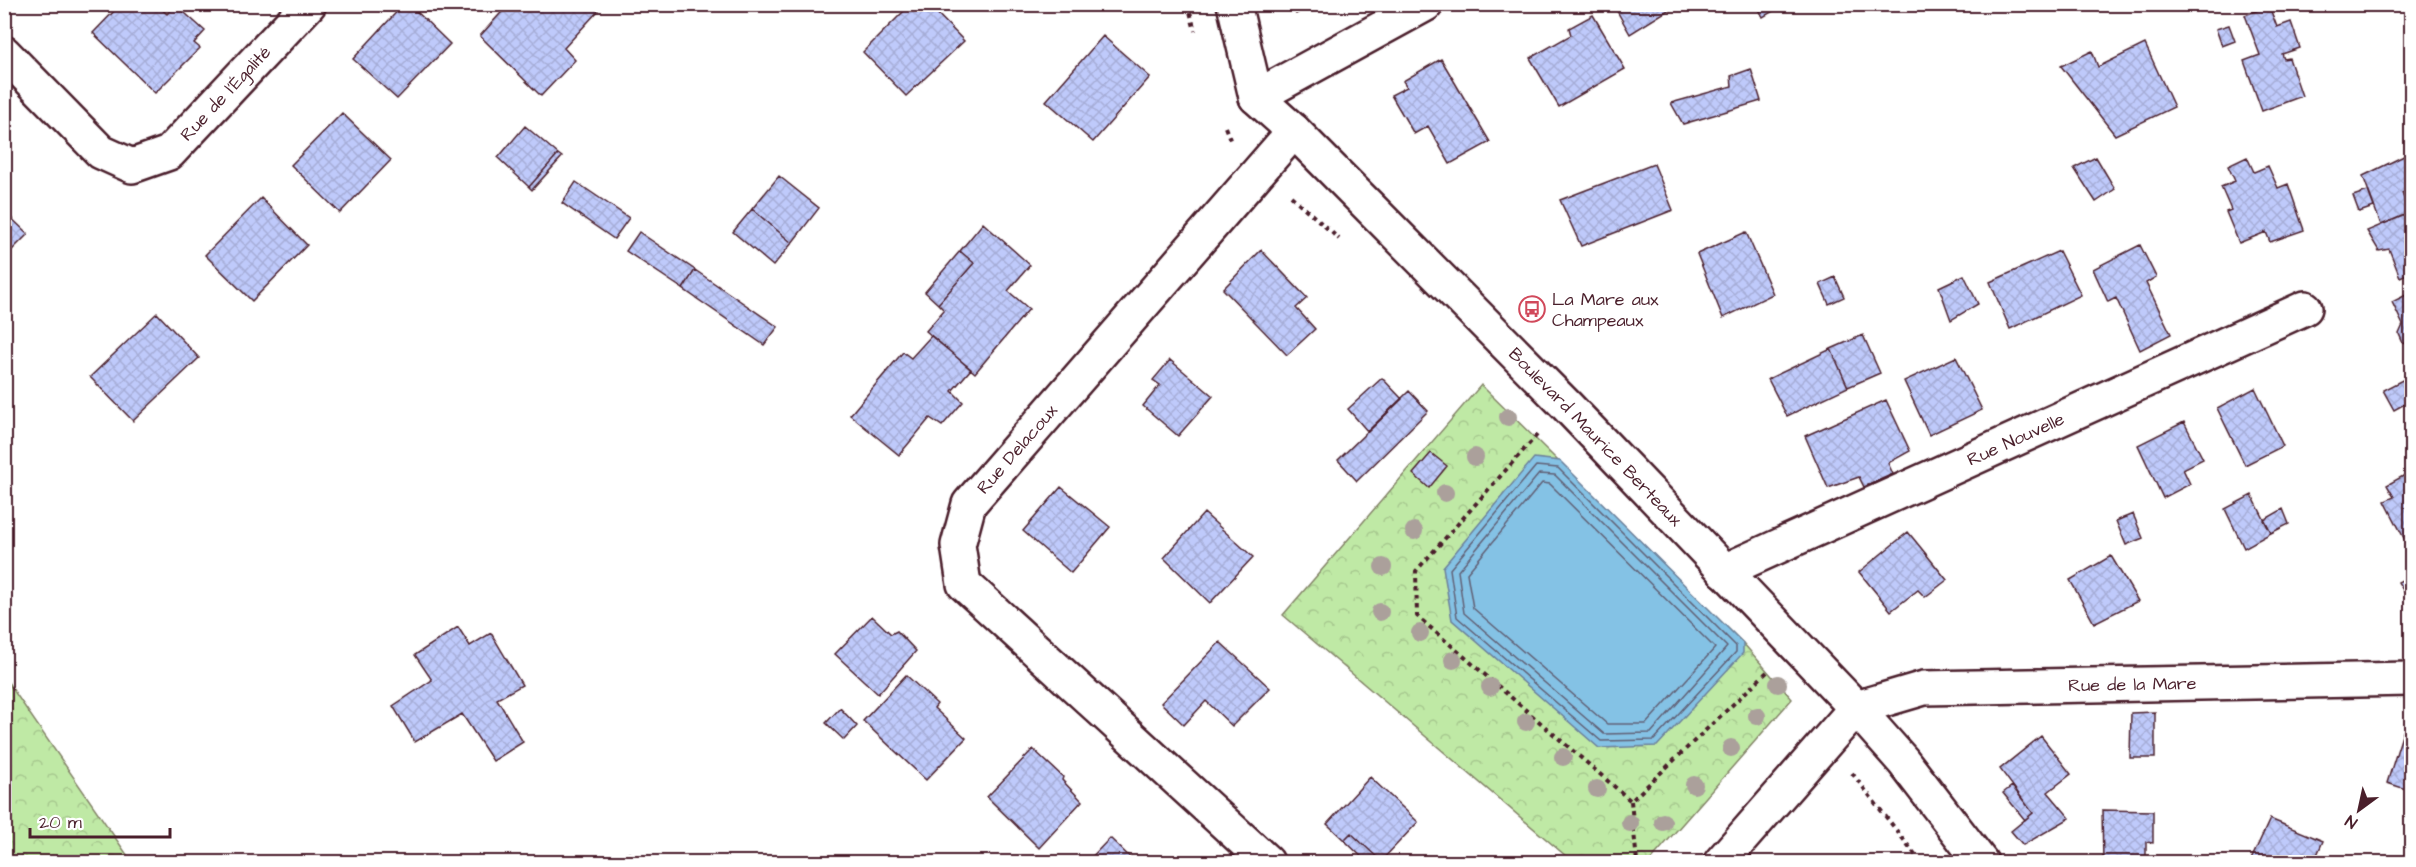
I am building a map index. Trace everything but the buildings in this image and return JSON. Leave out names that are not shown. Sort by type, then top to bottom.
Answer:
[{"type":"street","name":"Rue de l'Égalité","points":[[4,53],[101,152],[132,166],[169,153],[309,4]]},
{"type":"street","points":[[1234,4],[1256,97],[1426,4]]},
{"type":"street","name":"Boulevard Maurice Berteaux","points":[[1256,97],[1294,131],[1567,406],[1856,708],[1903,761],[1982,862]]},
{"type":"street","name":"Rue Delacoux","points":[[1267,862],[964,584],[958,544],[969,504],[1294,131]]},
{"type":"street","name":"Rue Nouvelle","points":[[1724,572],[2305,308]]},
{"type":"street","name":"Rue de la Mare","points":[[1856,708],[1924,688],[2412,680]]},
{"type":"street","points":[[1721,862],[1856,708]]},
{"type":"path","points":[[1567,406],[1416,571],[1417,616],[1630,801],[1637,862]]},
{"type":"path","points":[[1630,801],[1796,645]]},
{"type":"green space","points":[[1481,385],[1743,643],[1792,699],[1649,862],[1573,862],[1283,615]]},
{"type":"green space","points":[[5,678],[132,862],[5,862]]},
{"type":"water","points":[[1534,458],[1560,461],[1743,643],[1743,653],[1657,746],[1599,748],[1452,620],[1443,567]]},
{"type":"place","name":"La Mare aux Champeaux","points":[[1532,309]]}]
